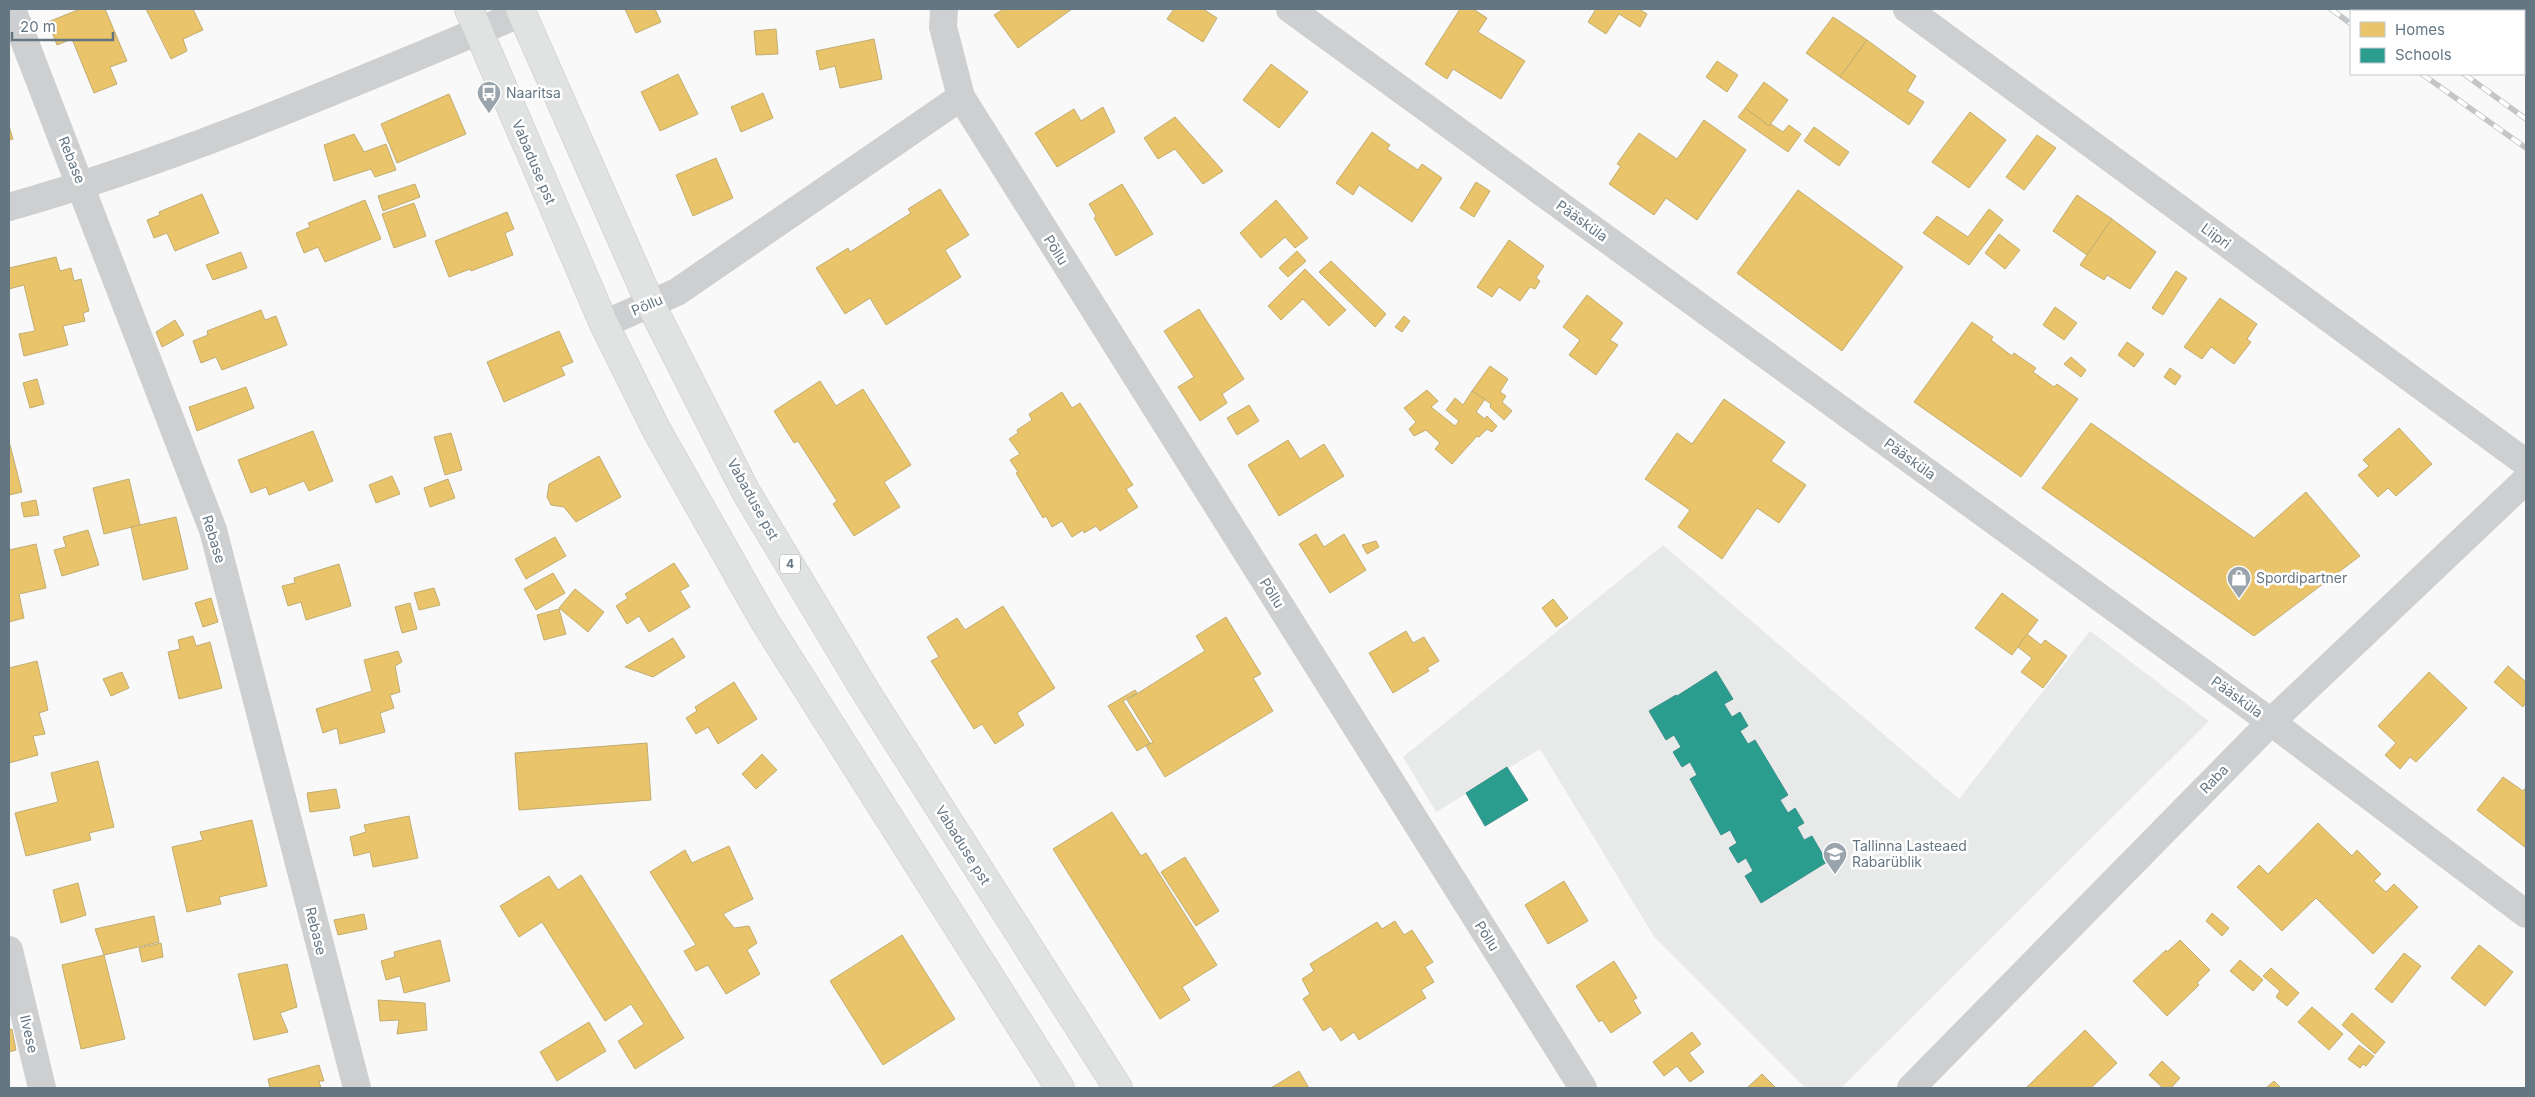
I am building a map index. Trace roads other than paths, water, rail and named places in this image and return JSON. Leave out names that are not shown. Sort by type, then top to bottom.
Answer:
[{"type":"highway","name":"Vabaduse pst","points":[[521,11],[650,303],[746,492],[866,692],[1118,1088]]},
{"type":"highway","name":"Vabaduse pst","points":[[474,20],[604,324],[656,429],[764,620],[1060,1088]]},
{"type":"street","name":"Rebase","points":[[12,9],[82,186],[213,530],[357,1088]]},
{"type":"street","name":"Põllu","points":[[944,9],[943,27],[961,97],[1583,1088]]},
{"type":"street","name":"Pääsküla","points":[[1290,9],[2270,722],[2526,914]]},
{"type":"street","name":"Liipri","points":[[1906,9],[2526,463]]},
{"type":"street","points":[[9,207],[82,186],[262,122],[474,20],[521,11]]},
{"type":"street","name":"Põllu","points":[[604,324],[677,292],[961,97]]},
{"type":"street","name":"Raba","points":[[1911,1088],[2270,722],[2526,480]]},
{"type":"street","name":"Ilvese","points":[[9,950],[42,1088]]},
{"type":"railway","points":[[2331,9],[2350,23]]},
{"type":"railway","points":[[2423,75],[2526,148]]},
{"type":"railway","points":[[2465,75],[2526,119]]},
{"type":"place","name":"Naaritsa","points":[[489,114]]},
{"type":"place","name":"Spordipartner","points":[[2239,599]]},
{"type":"place","name":"Tallinna Lasteaed Rabarüblik","points":[[1835,875]]}]
